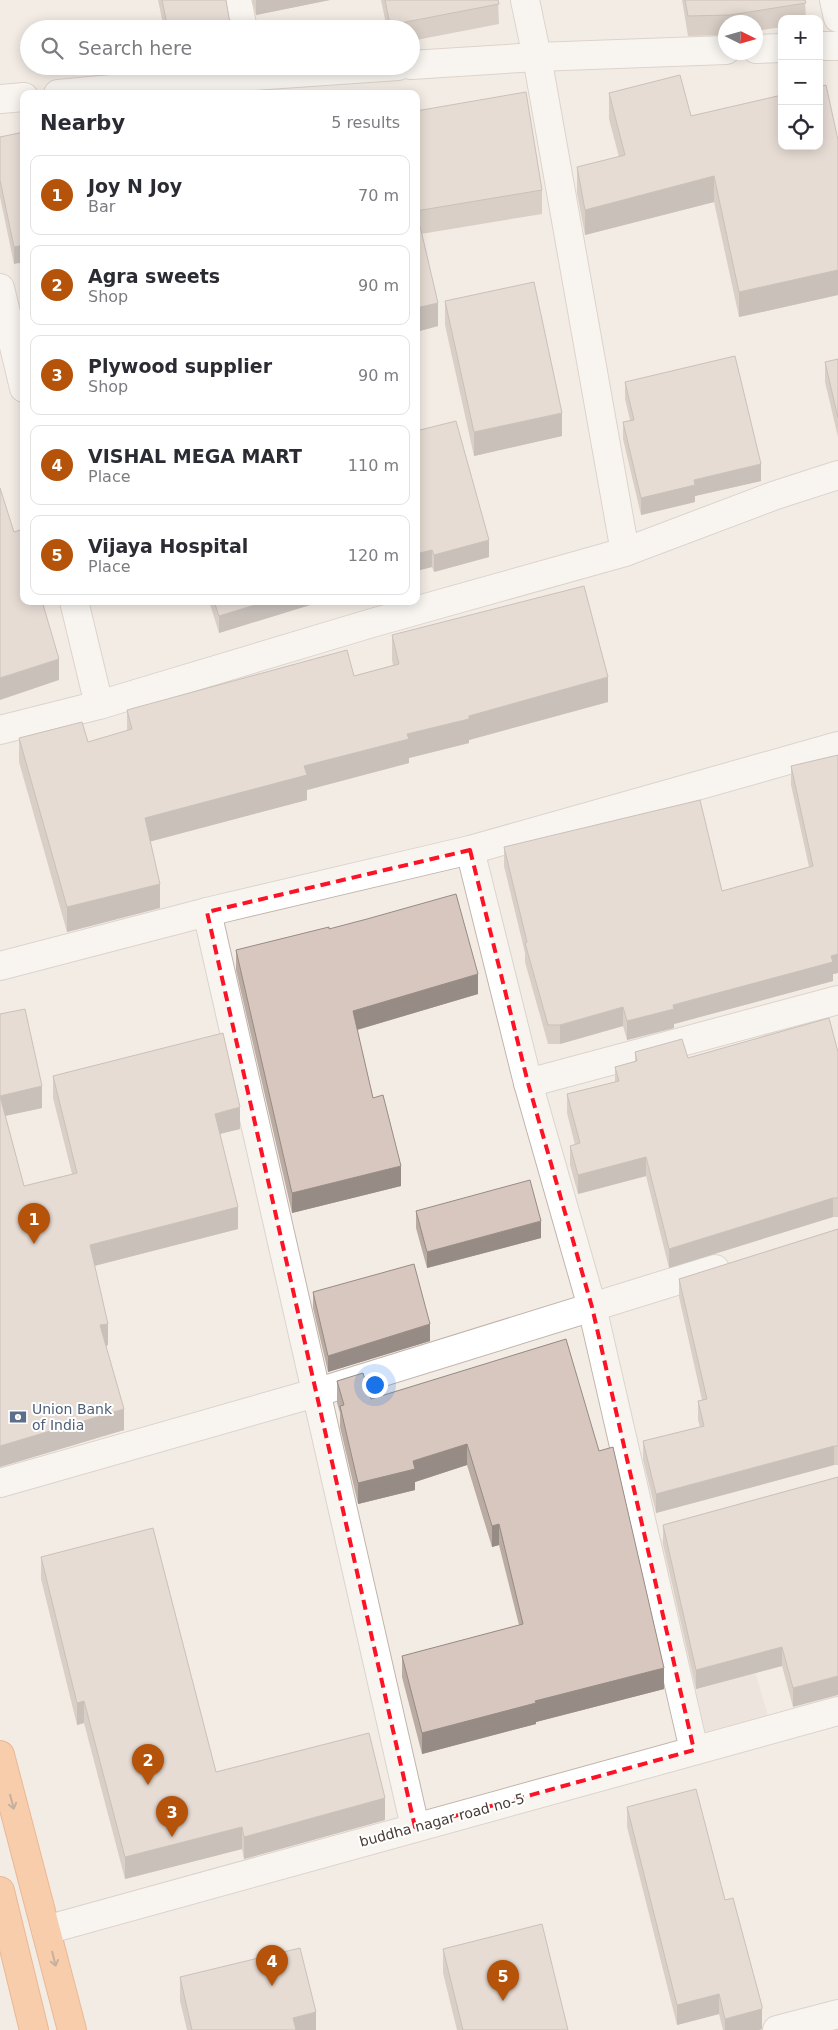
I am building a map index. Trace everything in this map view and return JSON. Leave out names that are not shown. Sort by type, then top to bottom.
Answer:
[{"type":"highway","points":[[0,1755],[72,2030]]},
{"type":"highway","points":[[0,1891],[34,2030]]},
{"type":"street","points":[[237,0],[242,20]]},
{"type":"street","points":[[525,0],[537,57],[625,552]]},
{"type":"street","points":[[834,0],[838,18]]},
{"type":"street","points":[[823,46],[838,46]]},
{"type":"street","points":[[763,49],[778,48]]},
{"type":"street","points":[[420,64],[537,57],[718,50]]},
{"type":"street","points":[[110,90],[298,75]]},
{"type":"street","points":[[0,99],[20,97]]},
{"type":"street","points":[[0,288],[20,371]]},
{"type":"street","points":[[420,600],[625,552],[776,495],[838,475]]},
{"type":"street","points":[[75,605],[99,705]]},
{"type":"street","points":[[0,730],[99,705],[370,612],[400,605]]},
{"type":"street","points":[[0,966],[207,912],[470,850],[838,746]]},
{"type":"street","points":[[470,850],[528,1083],[592,1307],[694,1750]]},
{"type":"street","points":[[207,912],[415,1827]]},
{"type":"street","points":[[528,1083],[838,1000]]},
{"type":"street","points":[[0,1483],[315,1393],[743,1261]]},
{"type":"street","points":[[643,1533],[671,1525]]},
{"type":"street","name":"buddha nagar road no-5","points":[[46,1930],[838,1711]]},
{"type":"street","points":[[777,2030],[838,2014]]},
{"type":"highlighted area","points":[[470,850],[528,1083],[592,1307],[694,1750],[415,1827],[207,912]]},
{"type":"shaded area","points":[[714,1526],[768,1716],[705,1732],[657,1540]]},
{"type":"building","points":[[162,0],[226,0],[229,20],[166,20]]},
{"type":"building","points":[[385,0],[498,0],[499,4],[416,20],[389,20]]},
{"type":"building","points":[[685,0],[805,0],[806,3],[730,15],[688,16]]},
{"type":"building","points":[[680,75],[691,116],[778,96],[778,150],[823,150],[823,86],[826,85],[838,140],[838,270],[739,292],[714,176],[585,210],[577,167],[625,155],[609,93]]},
{"type":"building","points":[[526,92],[542,190],[420,210],[420,110]]},
{"type":"building","points":[[20,133],[20,246],[14,247],[0,180],[0,137]]},
{"type":"building","points":[[420,226],[438,303],[420,307]]},
{"type":"building","points":[[534,282],[562,413],[474,432],[445,301]]},
{"type":"building","points":[[735,356],[761,464],[694,480],[695,485],[641,498],[623,422],[634,420],[625,382]]},
{"type":"building","points":[[838,359],[838,418],[825,362]]},
{"type":"building","points":[[456,421],[489,540],[434,555],[432,550],[420,553],[420,430]]},
{"type":"building","points":[[0,488],[14,532],[20,530],[20,605],[43,605],[59,659],[0,678]]},
{"type":"building","points":[[584,586],[608,677],[469,716],[469,719],[407,734],[409,739],[304,766],[307,775],[145,818],[160,884],[67,907],[19,738],[82,722],[88,742],[132,729],[127,710],[347,650],[354,676],[399,664],[392,635]]},
{"type":"building","points":[[215,605],[255,605],[219,616]]},
{"type":"building","points":[[838,755],[838,954],[831,956],[833,962],[673,1005],[674,1009],[627,1021],[623,1007],[560,1025],[548,1025],[525,943],[527,942],[504,847],[700,800],[722,891],[813,866],[791,766]]},
{"type":"building","points":[[456,894],[478,974],[353,1011],[373,1098],[383,1095],[401,1166],[292,1193],[236,950],[329,927],[329,929]]},
{"type":"building","points":[[25,1009],[42,1086],[0,1096],[0,1014]]},
{"type":"building","points":[[829,1018],[838,1052],[838,1198],[669,1249],[646,1157],[578,1175],[570,1146],[580,1143],[567,1094],[619,1081],[615,1067],[637,1061],[635,1052],[682,1039],[688,1058]]},
{"type":"building","points":[[223,1033],[240,1107],[215,1114],[238,1207],[90,1245],[108,1324],[100,1325],[124,1409],[0,1446],[0,1096],[24,1186],[77,1173],[53,1076]]},
{"type":"building","points":[[530,1180],[541,1221],[427,1252],[416,1211]]},
{"type":"building","points":[[838,1229],[838,1446],[656,1494],[643,1441],[704,1426],[698,1401],[707,1399],[679,1279]]},
{"type":"building","points":[[414,1264],[430,1324],[328,1356],[313,1292]]},
{"type":"building","points":[[566,1339],[599,1451],[613,1447],[664,1668],[535,1701],[536,1703],[422,1733],[402,1656],[523,1624],[499,1524],[492,1526],[467,1444],[413,1461],[415,1469],[358,1483],[340,1406],[344,1405],[337,1381],[363,1373],[371,1399]]},
{"type":"building","points":[[838,1477],[838,1676],[793,1688],[782,1647],[696,1670],[663,1525]]},
{"type":"building","points":[[153,1528],[216,1772],[369,1733],[385,1798],[244,1837],[242,1827],[125,1857],[84,1701],[77,1703],[41,1557]]},
{"type":"building","points":[[696,1789],[725,1900],[733,1898],[762,2006],[762,2009],[725,2019],[719,1994],[677,2005],[627,1807]]},
{"type":"building","points":[[542,1924],[568,2030],[463,2030],[443,1949]]},
{"type":"building","points":[[300,1948],[316,2012],[293,2018],[296,2030],[192,2030],[180,1977]]},
{"type":"place","name":"Joy N Joy","points":[[34,1244]]},
{"type":"place","name":"Union Bank of India","points":[[18,1417]]},
{"type":"place","name":"Agra sweets","points":[[148,1785]]},
{"type":"place","name":"Plywood supplier","points":[[172,1837]]},
{"type":"place","name":"VISHAL MEGA MART","points":[[272,1986]]},
{"type":"place","name":"Vijaya Hospital","points":[[503,2001]]}]
